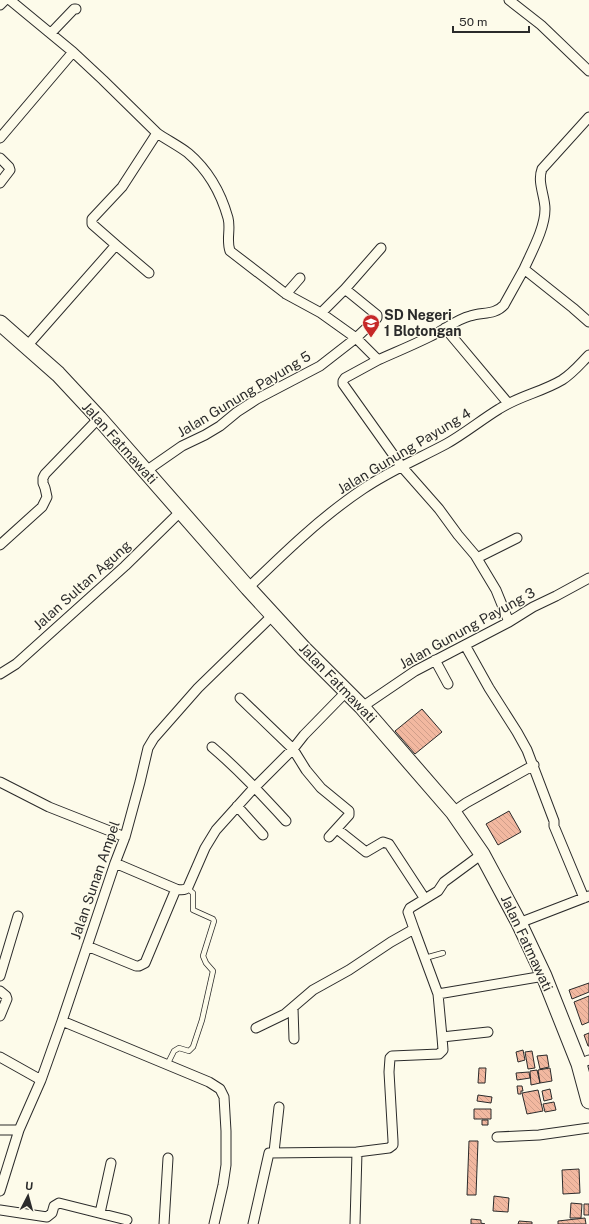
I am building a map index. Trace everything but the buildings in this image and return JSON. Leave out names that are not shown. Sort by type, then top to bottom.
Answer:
[{"type":"main road","name":"Jalan Fatmawati","points":[[0,323],[58,374],[99,418],[248,588],[362,707],[453,812],[482,854],[519,923],[544,976],[584,1062],[589,1101]]},
{"type":"street","points":[[0,5],[4,0]]},
{"type":"street","points":[[10,0],[74,52],[157,133],[187,153],[202,166],[214,182],[228,218],[230,227],[228,241],[230,251],[286,294],[321,313],[356,338],[378,360]]},
{"type":"street","points":[[509,0],[541,25],[589,71]]},
{"type":"street","points":[[51,33],[74,9],[76,9]]},
{"type":"street","points":[[0,138],[74,52]]},
{"type":"street","points":[[509,622],[496,590],[477,558],[439,509],[402,467],[343,384],[343,381],[345,378],[378,360],[418,342],[454,322],[470,316],[494,312],[504,305],[524,269],[545,218],[545,208],[540,179],[542,169],[589,117]]},
{"type":"street","points":[[149,273],[92,224],[92,219],[122,187],[157,133]]},
{"type":"street","points":[[0,158],[10,170],[0,182]]},
{"type":"street","points":[[27,346],[116,245]]},
{"type":"street","points":[[321,313],[382,248]]},
{"type":"street","points":[[524,269],[589,322]]},
{"type":"street","points":[[286,294],[300,278]]},
{"type":"street","name":"Jalan Gunung Payung 5","points":[[146,472],[182,446],[220,426],[237,412],[257,399],[320,366],[356,338],[378,318],[377,315],[345,289]]},
{"type":"street","points":[[445,328],[508,403]]},
{"type":"street","name":"Jalan Gunung Payung 4","points":[[248,588],[308,532],[363,489],[447,444],[508,403],[562,380],[578,368],[588,356]]},
{"type":"street","points":[[0,545],[42,507],[47,497],[46,488],[43,483],[45,474],[99,418]]},
{"type":"street","name":"Jalan Sultan Agung","points":[[0,674],[16,664],[125,566],[180,512]]},
{"type":"street","points":[[477,558],[517,538]]},
{"type":"street","name":"Jalan Gunung Payung 3","points":[[362,707],[414,671],[509,622],[533,607],[589,578]]},
{"type":"street","name":"Jalan Sunan Ampel","points":[[0,1191],[19,1130],[41,1080],[125,837],[148,748],[154,738],[198,688],[273,615]]},
{"type":"street","points":[[465,645],[527,750],[534,765],[554,821],[554,826],[587,897],[519,923]]},
{"type":"street","points":[[435,660],[448,684]]},
{"type":"street","points":[[115,863],[176,889],[182,890],[187,888],[210,838],[225,819],[346,692]]},
{"type":"street","points":[[240,698],[293,749],[306,770],[321,788],[349,811],[350,815],[329,837]]},
{"type":"street","points":[[212,747],[255,787],[286,821]]},
{"type":"street","points":[[453,812],[466,803],[534,765]]},
{"type":"street","points":[[0,782],[49,807],[125,837]]},
{"type":"street","points":[[237,806],[263,835]]},
{"type":"street","points":[[337,829],[365,850],[383,842],[389,844],[425,899]]},
{"type":"street","points":[[253,1224],[268,1153],[357,1152],[389,1148],[393,1145],[394,1141],[388,1072],[390,1058],[392,1056],[439,1054],[443,1050],[438,994],[408,912],[410,908],[438,891],[444,882],[482,854]]},
{"type":"street","points":[[87,946],[136,966],[143,965],[148,958],[176,889]]},
{"type":"street","points":[[0,976],[18,916]]},
{"type":"street","points":[[256,1028],[285,1014],[294,1008],[313,990],[350,970],[391,942],[414,929]]},
{"type":"street","points":[[438,994],[544,976]]},
{"type":"street","points":[[0,991],[8,999],[0,1016]]},
{"type":"street","points":[[294,1008],[294,1039]]},
{"type":"street","points":[[62,1021],[209,1082],[220,1089],[224,1096],[226,1165],[214,1224]]},
{"type":"street","points":[[442,1037],[488,1032]]},
{"type":"street","points":[[0,1057],[41,1080]]},
{"type":"street","points":[[274,1152],[279,1107]]},
{"type":"street","points":[[497,1137],[539,1135],[589,1128]]},
{"type":"street","points":[[0,1130],[19,1130]]},
{"type":"street","points":[[355,1224],[357,1152]]},
{"type":"street","points":[[164,1224],[168,1158]]},
{"type":"street","points":[[100,1213],[111,1163]]},
{"type":"street","points":[[0,1210],[46,1217],[52,1213],[54,1206],[63,1204],[127,1220]]},
{"type":"lane","points":[[167,1065],[174,1051],[179,1048],[189,1051],[193,1047],[202,1020],[213,971],[206,963],[203,956],[214,920],[193,910],[192,893],[187,888]]},
{"type":"lane","points":[[424,958],[443,953]]},
{"type":"place","name":"SD Negeri 1 Blotongan","points":[[371,338]]}]
